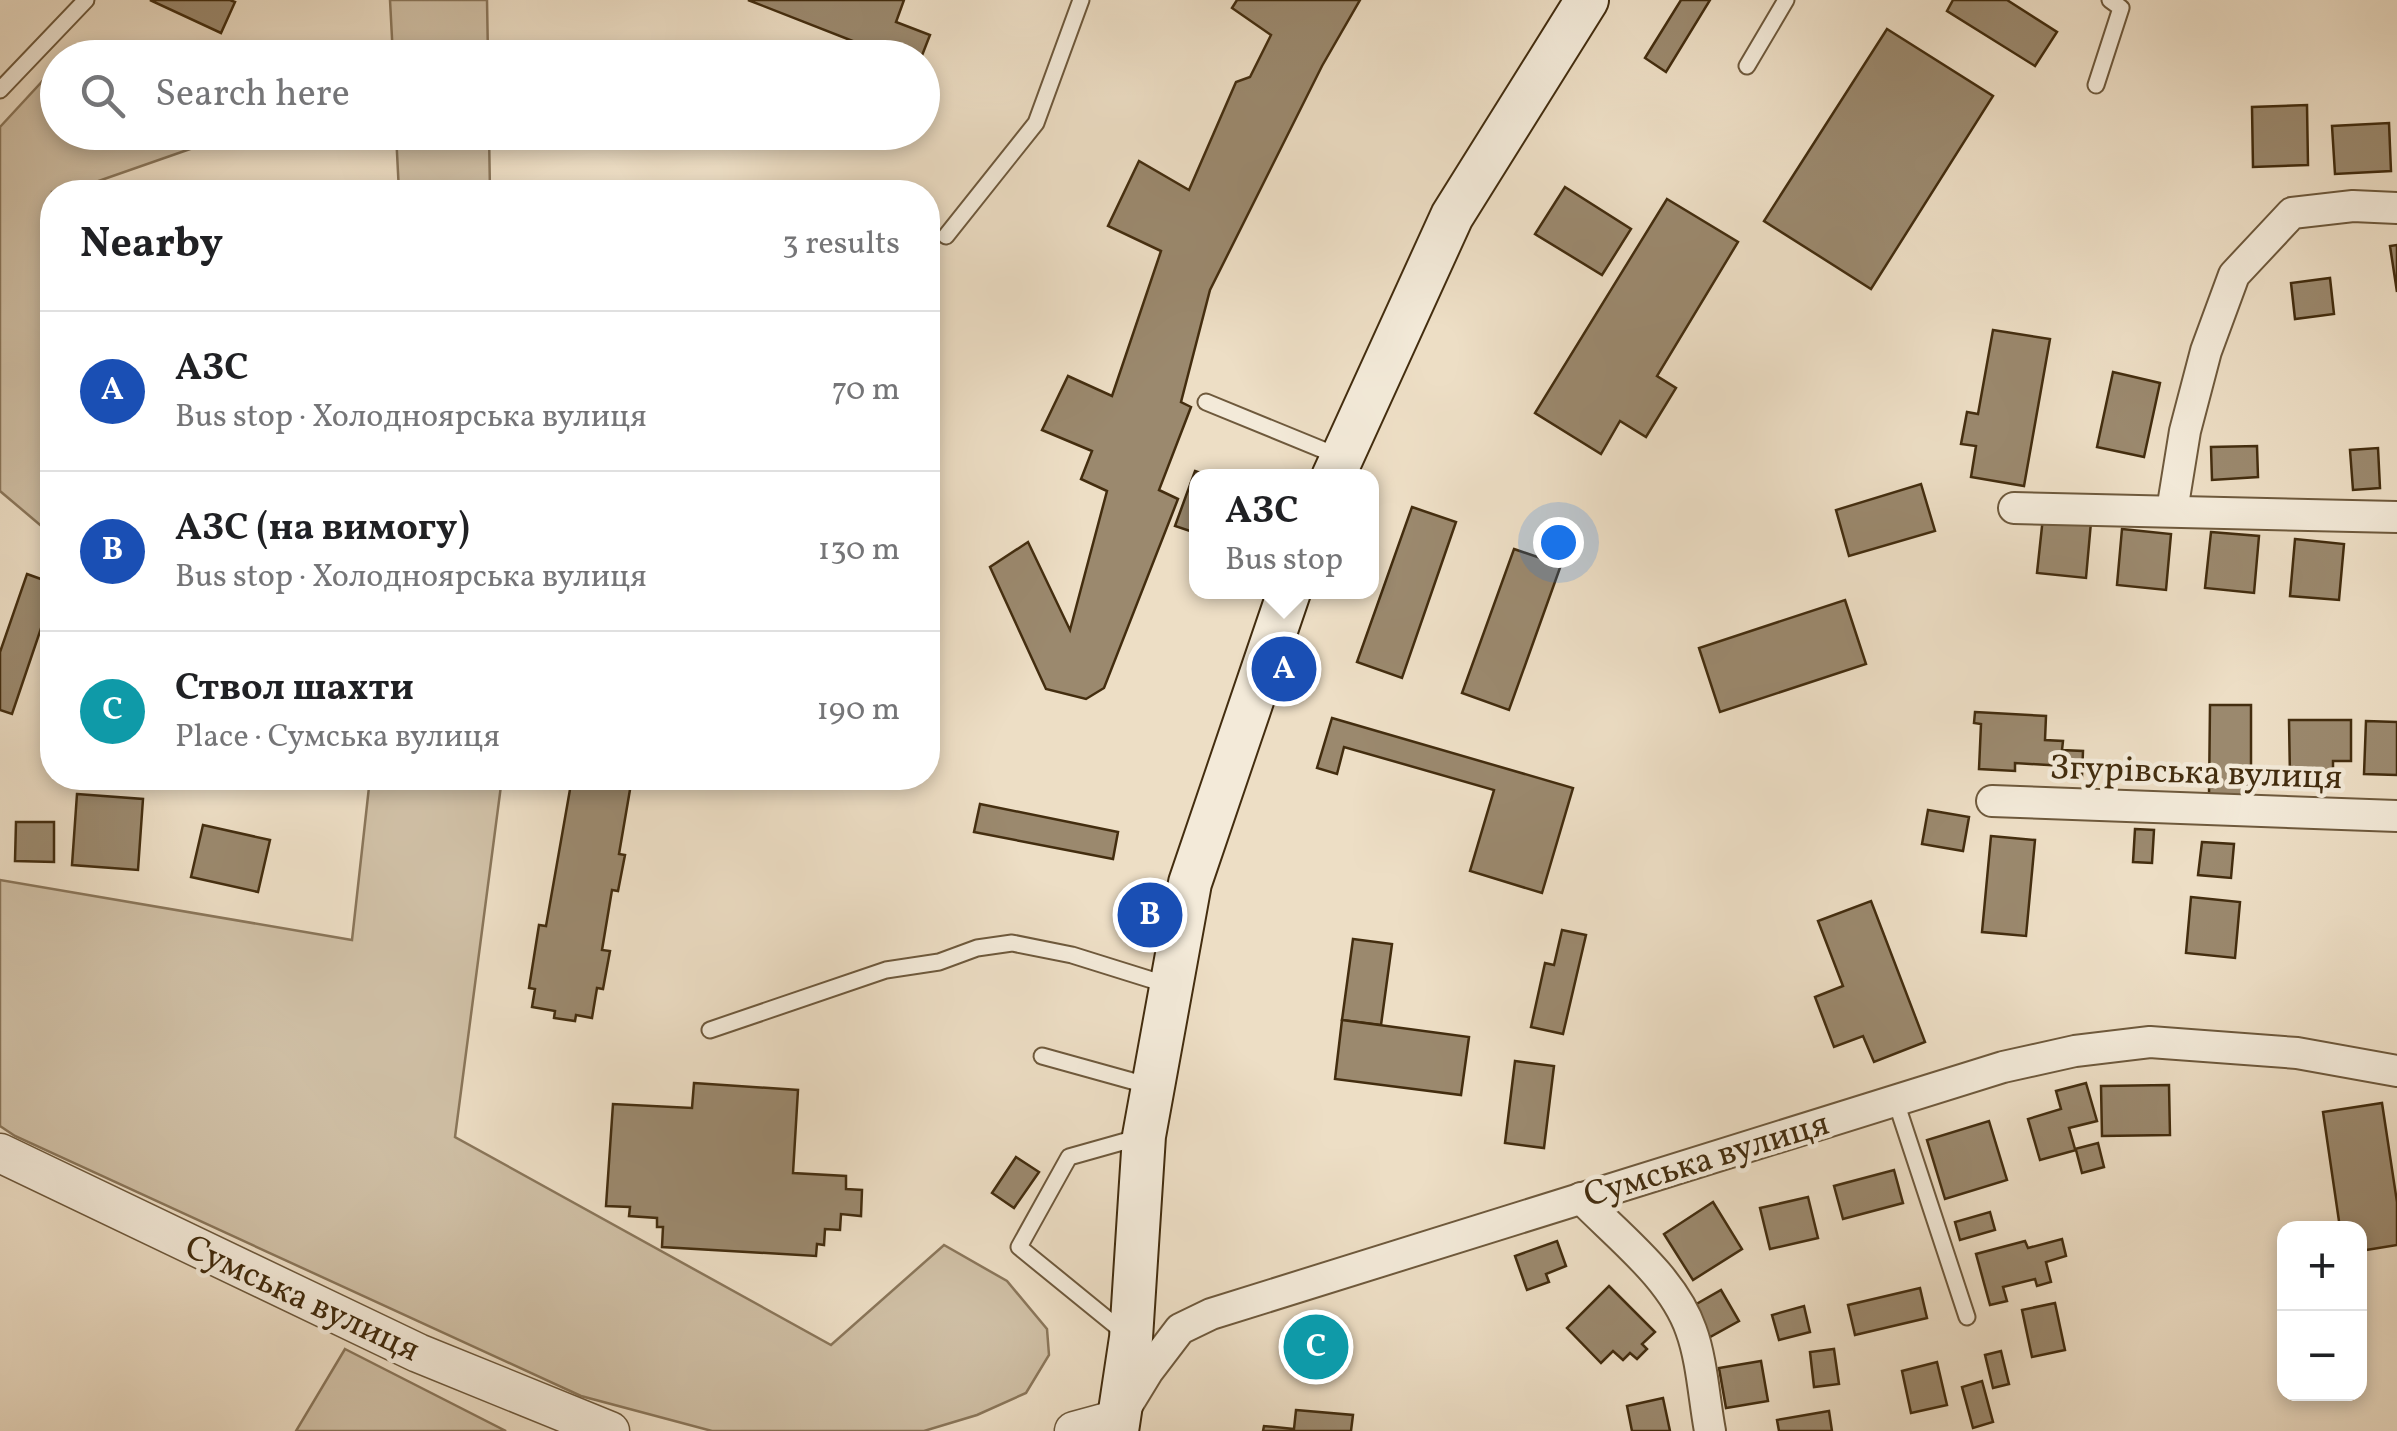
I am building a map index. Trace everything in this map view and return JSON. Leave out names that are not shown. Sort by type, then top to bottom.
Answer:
[{"type":"main road","points":[[1338,467],[1452,216],[1586,0]]},
{"type":"main road","points":[[1118,1425],[1131,1338],[1144,1136],[1190,883],[1287,599]]},
{"type":"street","points":[[2172,511],[2185,431],[2206,350],[2234,275],[2292,213],[2353,206],[2397,208]]},
{"type":"street","points":[[2014,508],[2397,517]]},
{"type":"street","name":"Згурівська вулиця","points":[[1992,801],[2397,816]]},
{"type":"street","name":"Сумська вулиця","points":[[1118,1425],[1148,1372],[1180,1329],[1211,1314],[2003,1067],[2150,1042],[2297,1053],[2397,1070]]},
{"type":"street","name":"Сумська вулиця","points":[[0,1153],[418,1353],[610,1431]]},
{"type":"street","points":[[1581,1198],[1659,1274],[1680,1304],[1692,1332],[1710,1431]]},
{"type":"street","points":[[1074,1431],[1118,1425]]},
{"type":"lane","points":[[48,40],[86,0]]},
{"type":"lane","points":[[946,236],[1036,123],[1081,0]]},
{"type":"lane","points":[[1747,66],[1786,0]]},
{"type":"lane","points":[[2096,85],[2121,8],[2110,0]]},
{"type":"lane","points":[[0,90],[40,48]]},
{"type":"lane","points":[[1206,402],[1338,467]]},
{"type":"lane","points":[[710,1030],[886,970],[939,962],[977,948],[1012,943],[1072,955],[1171,987]]},
{"type":"lane","points":[[1042,1056],[1154,1086]]},
{"type":"lane","points":[[1895,1099],[1967,1317]]},
{"type":"lane","points":[[1131,1338],[1018,1247],[1069,1156],[1144,1136]]},
{"type":"shaded area","points":[[390,0],[487,0],[488,40],[392,40]]},
{"type":"shaded area","points":[[40,84],[40,150],[187,150],[101,180],[40,180],[40,525],[0,491],[0,127]]},
{"type":"shaded area","points":[[397,150],[489,150],[490,180],[398,180]]},
{"type":"shaded area","points":[[369,790],[500,790],[455,1137],[831,1345],[944,1245],[1007,1281],[1047,1329],[1049,1355],[1026,1393],[977,1415],[924,1431],[712,1431],[581,1396],[0,1126],[0,880],[352,940]]},
{"type":"shaded area","points":[[345,1349],[506,1431],[296,1431]]},
{"type":"building","points":[[150,0],[230,0],[235,2],[221,33]]},
{"type":"building","points":[[748,0],[904,0],[896,22],[930,35],[928,40],[850,40]]},
{"type":"building","points":[[1237,0],[1360,0],[1322,66],[1210,290],[1181,402],[1191,407],[1159,490],[1178,499],[1104,688],[1086,699],[1046,689],[990,567],[1028,542],[1070,630],[1107,491],[1081,479],[1092,451],[1042,430],[1068,376],[1112,396],[1161,251],[1108,226],[1139,161],[1189,190],[1236,82],[1250,77],[1271,35],[1232,8]]},
{"type":"building","points":[[1681,0],[1710,0],[1666,72],[1645,58]]},
{"type":"building","points":[[1953,0],[2007,0],[2057,32],[2035,66],[1947,11]]},
{"type":"building","points":[[1887,29],[1993,96],[1871,289],[1764,221]]},
{"type":"building","points":[[2307,105],[2308,165],[2253,167],[2252,107]]},
{"type":"building","points":[[2389,123],[2391,171],[2335,174],[2332,126]]},
{"type":"building","points":[[1565,187],[1631,229],[1602,275],[1535,234]]},
{"type":"building","points":[[1667,199],[1738,242],[1657,376],[1676,388],[1646,437],[1620,421],[1601,454],[1535,413]]},
{"type":"building","points":[[2397,245],[2397,292],[2390,246]]},
{"type":"building","points":[[2330,278],[2334,314],[2295,319],[2291,283]]},
{"type":"building","points":[[1993,330],[2050,339],[2024,486],[1971,477],[1976,446],[1961,444],[1967,412],[1978,414]]},
{"type":"building","points":[[2113,372],[2160,383],[2144,457],[2097,447]]},
{"type":"building","points":[[2257,446],[2258,477],[2212,480],[2211,447]]},
{"type":"building","points":[[2378,448],[2380,488],[2353,490],[2350,450]]},
{"type":"building","points":[[1921,484],[1935,531],[1849,556],[1836,510]]},
{"type":"building","points":[[1189,488],[1189,531],[1175,526]]},
{"type":"building","points":[[1412,507],[1456,522],[1402,678],[1357,662]]},
{"type":"building","points":[[2043,517],[2091,522],[2086,578],[2037,573]]},
{"type":"building","points":[[2122,529],[2171,534],[2166,590],[2117,585]]},
{"type":"building","points":[[2211,532],[2259,536],[2254,593],[2205,588]]},
{"type":"building","points":[[2295,539],[2344,544],[2339,600],[2290,596]]},
{"type":"building","points":[[1514,549],[1561,565],[1509,710],[1462,693]]},
{"type":"building","points":[[27,574],[40,579],[40,631],[12,714],[0,710],[0,652]]},
{"type":"building","points":[[1845,600],[1866,664],[1720,712],[1699,648]]},
{"type":"building","points":[[2210,705],[2251,705],[2251,798],[2209,797]]},
{"type":"building","points":[[1975,712],[2046,716],[2045,740],[2063,741],[2062,750],[2083,751],[2082,776],[2063,775],[2064,766],[2015,763],[2015,771],[1979,769],[1981,724],[1974,723]]},
{"type":"building","points":[[1332,718],[1573,788],[1542,893],[1470,871],[1494,790],[1344,747],[1337,774],[1317,768]]},
{"type":"building","points":[[2289,720],[2351,720],[2351,761],[2333,761],[2333,777],[2290,777]]},
{"type":"building","points":[[2366,721],[2397,722],[2397,775],[2364,774]]},
{"type":"building","points":[[570,790],[630,790],[619,854],[625,855],[618,891],[612,890],[602,950],[610,951],[603,989],[597,988],[592,1018],[554,1018],[555,1011],[532,1007],[535,989],[529,988],[539,925],[546,926]]},
{"type":"building","points":[[77,794],[143,799],[138,870],[72,865]]},
{"type":"building","points":[[980,804],[1118,832],[1113,859],[974,832]]},
{"type":"building","points":[[1928,810],[1969,817],[1963,851],[1922,844]]},
{"type":"building","points":[[16,822],[54,822],[54,862],[15,861]]},
{"type":"building","points":[[203,825],[270,840],[258,892],[191,877]]},
{"type":"building","points":[[2135,829],[2154,830],[2152,863],[2133,862]]},
{"type":"building","points":[[1991,836],[2035,840],[2026,936],[1982,932]]},
{"type":"building","points":[[2202,842],[2234,844],[2231,878],[2198,875]]},
{"type":"building","points":[[2191,897],[2240,902],[2235,958],[2186,953]]},
{"type":"building","points":[[1871,901],[1925,1042],[1874,1062],[1863,1036],[1834,1047],[1815,997],[1843,986],[1818,921]]},
{"type":"building","points":[[1562,930],[1586,935],[1563,1034],[1531,1027],[1545,963],[1554,965]]},
{"type":"building","points":[[1353,939],[1392,944],[1381,1025],[1342,1020]]},
{"type":"building","points":[[1342,1020],[1469,1037],[1461,1095],[1335,1079]]},
{"type":"building","points":[[1515,1061],[1554,1066],[1544,1148],[1505,1143]]},
{"type":"building","points":[[694,1083],[798,1090],[793,1173],[846,1176],[846,1189],[862,1190],[861,1216],[841,1214],[840,1230],[825,1229],[824,1245],[817,1244],[816,1256],[662,1247],[663,1227],[657,1227],[657,1218],[629,1216],[630,1207],[606,1206],[613,1104],[692,1108]]},
{"type":"building","points":[[2086,1083],[2097,1121],[2069,1128],[2075,1149],[2098,1143],[2104,1167],[2082,1173],[2076,1150],[2040,1160],[2028,1119],[2061,1109],[2056,1091]]},
{"type":"building","points":[[2169,1085],[2170,1135],[2102,1136],[2101,1086]]},
{"type":"building","points":[[2382,1103],[2397,1202],[2397,1245],[2367,1250],[2367,1221],[2339,1221],[2323,1112]]},
{"type":"building","points":[[1989,1121],[2007,1180],[1945,1199],[1927,1140]]},
{"type":"building","points":[[1016,1157],[1039,1172],[1014,1208],[992,1193]]},
{"type":"building","points":[[1894,1170],[1903,1203],[1843,1219],[1834,1186]]},
{"type":"building","points":[[1808,1197],[1818,1238],[1770,1249],[1760,1208]]},
{"type":"building","points":[[1713,1202],[1742,1249],[1693,1280],[1664,1234]]},
{"type":"building","points":[[1990,1212],[1995,1230],[1960,1240],[1955,1222]]},
{"type":"building","points":[[2062,1239],[2066,1256],[2046,1262],[2051,1282],[2037,1286],[2035,1279],[2003,1287],[2007,1301],[1990,1305],[1976,1254],[2025,1241],[2028,1248]]},
{"type":"building","points":[[1557,1241],[1566,1266],[1546,1274],[1549,1282],[1527,1290],[1515,1256]]},
{"type":"building","points":[[1609,1286],[1655,1332],[1642,1344],[1647,1349],[1637,1359],[1630,1353],[1623,1360],[1613,1351],[1601,1363],[1567,1328]]},
{"type":"building","points":[[1920,1288],[1927,1318],[1855,1335],[1848,1305]]},
{"type":"building","points":[[1721,1290],[1739,1321],[1710,1337],[1693,1306]]},
{"type":"building","points":[[2055,1303],[2065,1350],[2032,1357],[2022,1310]]},
{"type":"building","points":[[1804,1306],[1810,1332],[1779,1340],[1772,1315]]},
{"type":"building","points":[[1316,1329],[1327,1334],[1332,1345],[1327,1356],[1316,1361],[1305,1356],[1300,1345],[1305,1334]]},
{"type":"building","points":[[1834,1349],[1839,1384],[1814,1387],[1810,1352]]},
{"type":"building","points":[[2001,1351],[2009,1384],[1993,1388],[1985,1355]]},
{"type":"building","points":[[1761,1361],[1768,1401],[1726,1408],[1719,1368]]},
{"type":"building","points":[[1937,1362],[1947,1405],[1911,1413],[1902,1371]]},
{"type":"building","points":[[1982,1381],[1993,1422],[1973,1428],[1962,1387]]},
{"type":"building","points":[[1663,1398],[1670,1431],[1632,1431],[1627,1406]]},
{"type":"building","points":[[1296,1410],[1353,1415],[1351,1431],[1263,1431],[1264,1426],[1294,1429]]},
{"type":"building","points":[[1829,1411],[1832,1431],[1779,1431],[1777,1420]]},
{"type":"place","name":"АЗС","points":[[1284,669]]},
{"type":"place","name":"АЗС (на вимогу)","points":[[1150,915]]},
{"type":"place","name":"Ствол шахти","points":[[1316,1347]]}]
